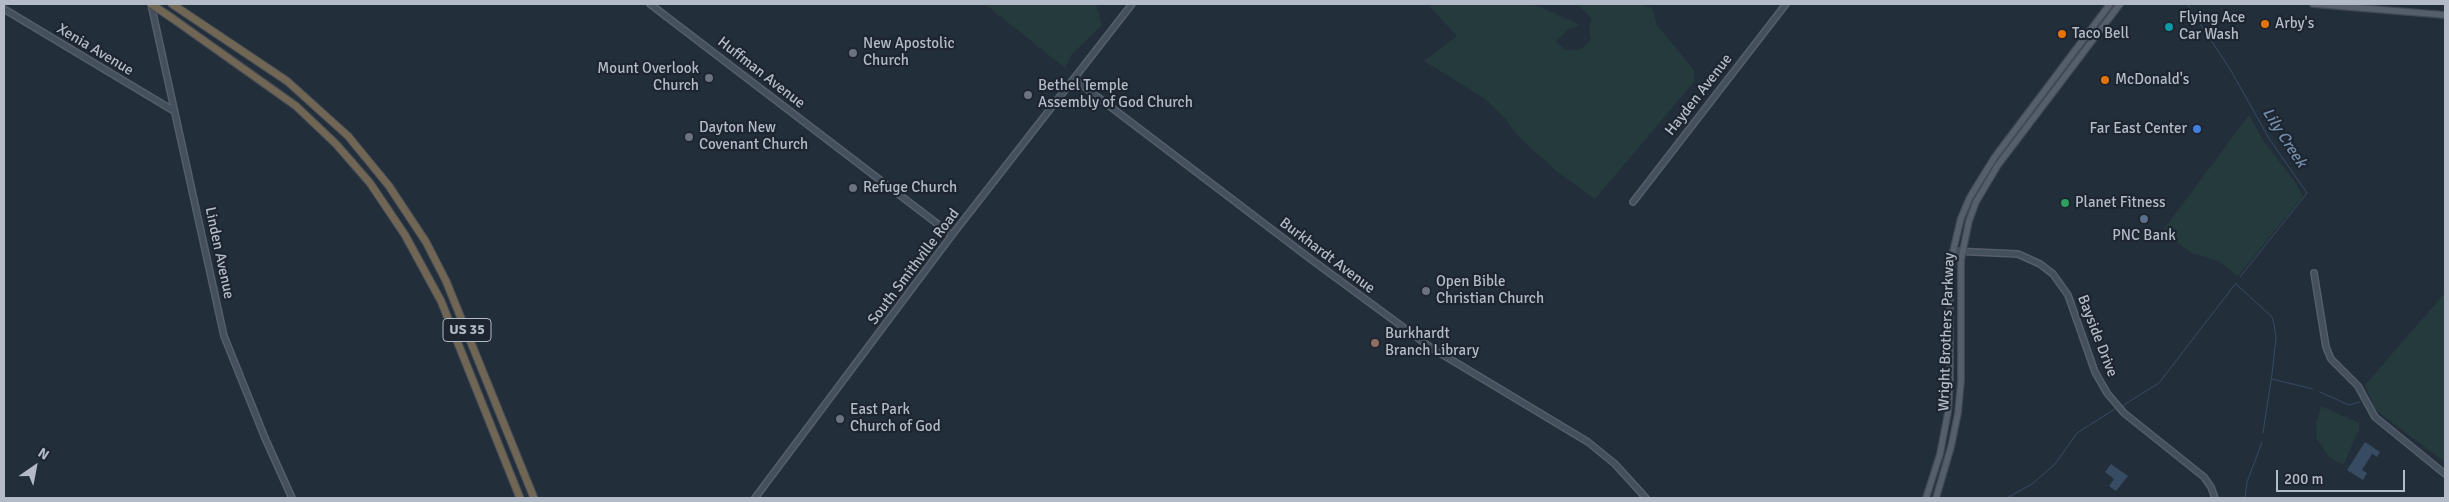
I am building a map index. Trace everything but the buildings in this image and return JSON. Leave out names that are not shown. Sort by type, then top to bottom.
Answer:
[{"type":"highway","name":"US 35","points":[[151,4],[274,89],[336,144],[370,183],[421,261],[441,301],[520,498]]},
{"type":"highway","name":"US 35","points":[[172,4],[258,59],[287,81],[348,136],[394,194],[430,250],[462,317],[534,498]]},
{"type":"highway","points":[[523,470],[540,498]]},
{"type":"main road","name":"Wright Brothers Parkway","points":[[1926,498],[1940,454],[1949,405],[1950,278],[1953,251],[1964,213],[1984,173],[2110,4]]},
{"type":"main road","points":[[2095,36],[2110,4]]},
{"type":"main road","name":"Wright Brothers Parkway","points":[[1936,498],[1951,447],[1958,413],[1961,381],[1962,251],[1968,221],[1986,183],[2120,4]]},
{"type":"main road","points":[[2313,4],[2445,15]]},
{"type":"street","name":"Linden Avenue","points":[[151,4],[224,336],[265,438],[292,498]]},
{"type":"street","name":"Huffman Avenue","points":[[650,4],[952,236]]},
{"type":"street","name":"South Smithville Road","points":[[755,498],[952,236],[1132,4]]},
{"type":"street","name":"Hayden Avenue","points":[[1633,202],[1786,4]]},
{"type":"street","name":"Xenia Avenue","points":[[4,9],[174,111]]},
{"type":"street","name":"Burkhardt Avenue","points":[[1074,79],[1430,347],[1578,435],[1615,464],[1646,498]]},
{"type":"street","name":"Bayside Drive","points":[[1953,251],[2018,254],[2040,264],[2053,274],[2068,295],[2095,372],[2107,393],[2124,413],[2204,476],[2211,487],[2214,498]]},
{"type":"street","points":[[2314,274],[2326,347],[2331,359],[2358,386],[2375,417],[2445,474]]},
{"type":"green space","points":[[985,4],[1096,4],[1102,25],[1071,55],[1065,68]]},
{"type":"green space","points":[[1433,4],[1530,4],[1543,8],[1580,25],[1567,30],[1556,41],[1565,50],[1581,49],[1591,40],[1589,28],[1592,19],[1577,4],[1640,4],[1652,8],[1657,25],[1694,70],[1694,82],[1595,199],[1555,170],[1518,136],[1505,118],[1485,99],[1424,61],[1457,36],[1429,6]]},
{"type":"green space","points":[[2249,115],[2264,142],[2294,180],[2303,196],[2238,276],[2218,261],[2194,254],[2171,238],[2166,243],[2158,237]]},
{"type":"green space","points":[[2445,293],[2445,462],[2382,415],[2375,408],[2365,385]]},
{"type":"green space","points":[[2321,406],[2359,423],[2359,430],[2343,465],[2329,457],[2317,439],[2316,424]]},
{"type":"water","points":[[2365,442],[2380,452],[2377,457],[2372,454],[2362,470],[2367,473],[2363,480],[2347,470]]},
{"type":"water","points":[[2111,464],[2128,476],[2116,491],[2109,486],[2114,479],[2105,472]]},
{"type":"waterway","name":"Lily Creek","points":[[2187,4],[2230,69],[2270,140],[2307,193],[2240,277]]},
{"type":"waterway","points":[[2122,406],[2159,383],[2236,283]]},
{"type":"waterway","points":[[2236,284],[2272,317],[2274,324],[2276,338],[2263,433]]},
{"type":"waterway","points":[[2272,379],[2313,389]]},
{"type":"waterway","points":[[2320,392],[2349,405],[2360,402]]},
{"type":"waterway","points":[[2007,498],[2032,484],[2055,464],[2077,433],[2115,409]]},
{"type":"waterway","points":[[2245,498],[2247,482],[2262,442]]},
{"type":"place","name":"Arby's","points":[[2265,24]]},
{"type":"place","name":"Flying Ace Car Wash","points":[[2169,27]]},
{"type":"place","name":"Taco Bell","points":[[2062,34]]},
{"type":"place","name":"New Apostolic Church","points":[[853,53]]},
{"type":"place","name":"Mount Overlook Church","points":[[709,78]]},
{"type":"place","name":"McDonald's","points":[[2105,80]]},
{"type":"place","name":"Bethel Temple Assembly of God Church","points":[[1028,95]]},
{"type":"place","name":"Far East Center","points":[[2197,129]]},
{"type":"place","name":"Dayton New Covenant Church","points":[[689,137]]},
{"type":"place","name":"Refuge Church","points":[[853,188]]},
{"type":"place","name":"Planet Fitness","points":[[2065,203]]},
{"type":"place","name":"PNC Bank","points":[[2144,219]]},
{"type":"place","name":"Open Bible Christian Church","points":[[1426,291]]},
{"type":"place","name":"Burkhardt Branch Library","points":[[1375,343]]},
{"type":"place","name":"East Park Church of God","points":[[840,419]]}]
